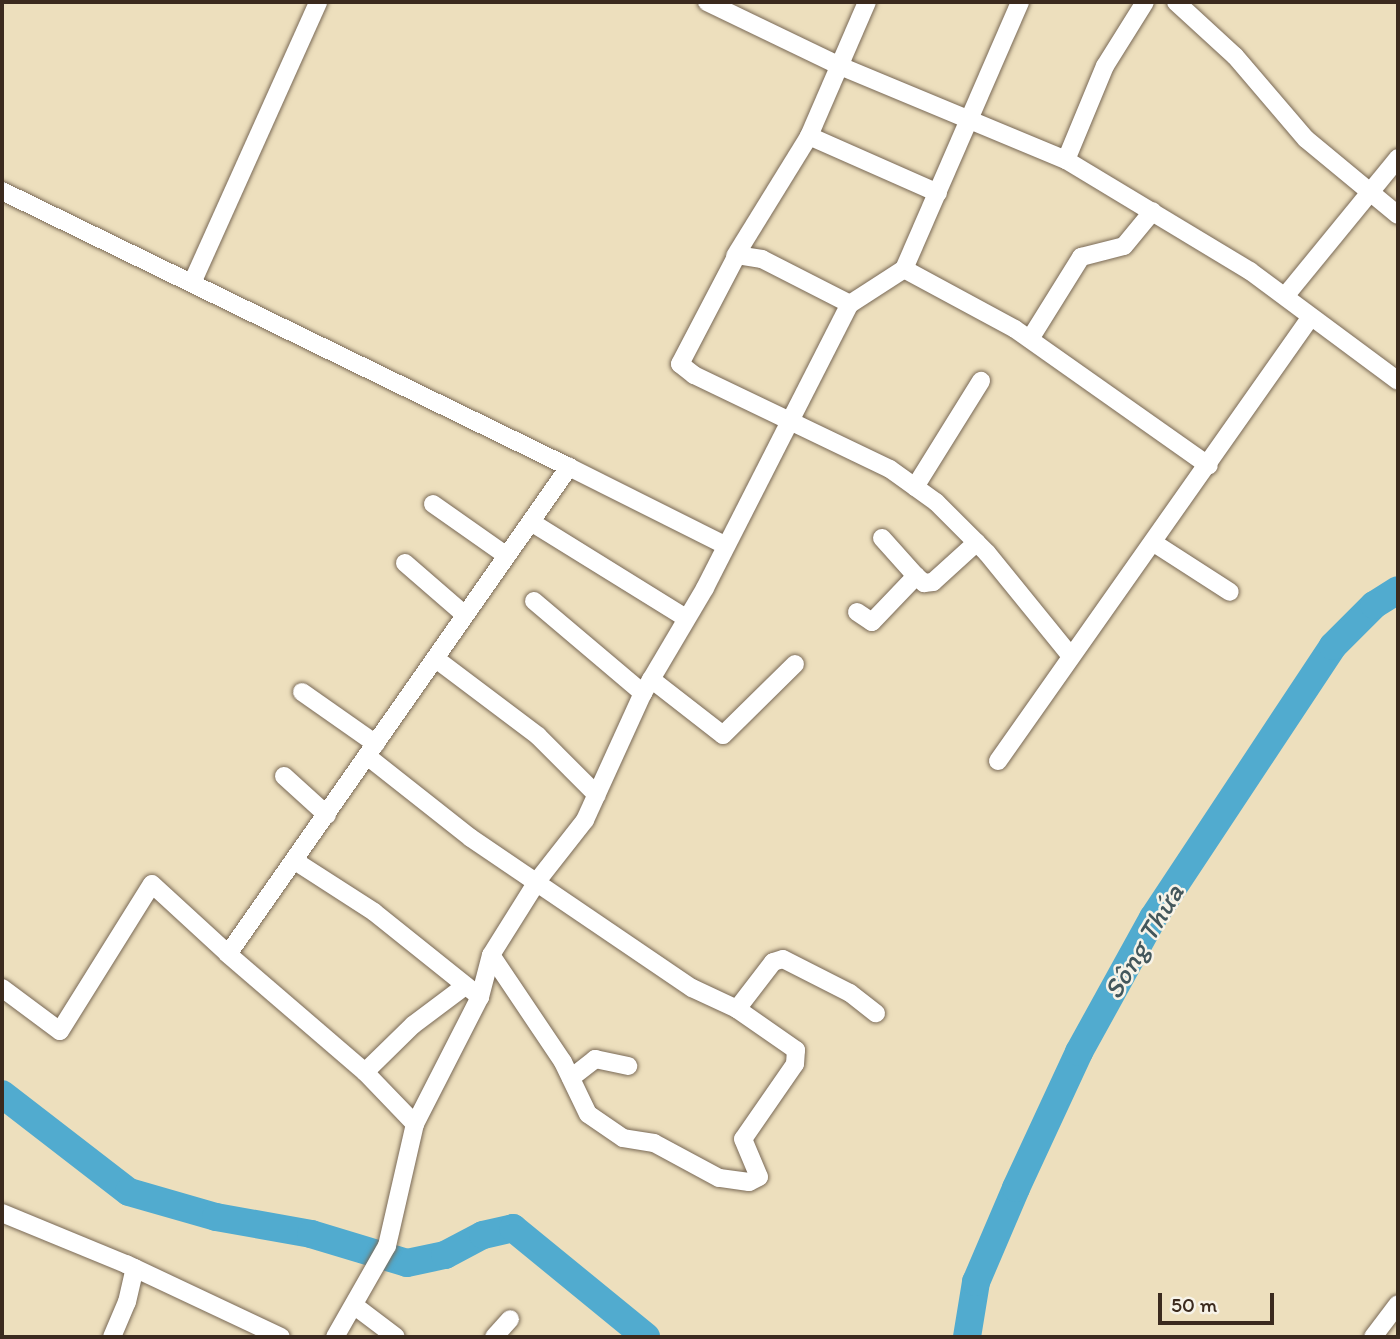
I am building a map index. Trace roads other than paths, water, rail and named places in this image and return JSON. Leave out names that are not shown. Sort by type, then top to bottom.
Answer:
[{"type":"street","points":[[192,284],[318,2]]},
{"type":"street","points":[[707,2],[840,66],[969,123],[1066,160],[1286,295],[1310,318],[1398,381]]},
{"type":"street","points":[[867,2],[809,136],[735,256],[680,364],[694,375],[791,418],[890,469],[915,487],[977,542],[1069,654]]},
{"type":"street","points":[[335,1337],[387,1246],[415,1124],[480,998],[491,955],[538,880],[578,830],[647,686],[725,545],[850,304],[904,269],[1020,2]]},
{"type":"street","points":[[1066,160],[1105,66],[1145,2]]},
{"type":"street","points":[[1176,2],[1219,38],[1306,139],[1398,215]]},
{"type":"street","points":[[809,136],[938,193]]},
{"type":"street","points":[[1286,295],[1398,158]]},
{"type":"street","points":[[2,191],[725,545]]},
{"type":"street","points":[[1030,339],[1081,257],[1124,246],[1153,211]]},
{"type":"street","points":[[735,256],[746,253],[762,258],[850,304]]},
{"type":"street","points":[[904,269],[1030,339],[1209,466]]},
{"type":"street","points":[[998,761],[1069,654],[1154,543],[1310,318]]},
{"type":"street","points":[[915,487],[981,381]]},
{"type":"street","points":[[228,954],[569,467]]},
{"type":"street","points":[[433,504],[507,556]]},
{"type":"street","points":[[531,522],[686,618]]},
{"type":"street","points":[[882,538],[924,583],[933,582],[977,542]]},
{"type":"street","points":[[1154,543],[1230,592]]},
{"type":"street","points":[[405,563],[465,615]]},
{"type":"street","points":[[856,612],[872,622],[916,576]]},
{"type":"street","points":[[534,601],[647,686],[723,735],[795,664]]},
{"type":"street","points":[[436,659],[538,736],[597,795]]},
{"type":"street","points":[[302,692],[471,838],[538,880],[692,988],[737,1010],[798,1054],[743,1139],[743,1148],[760,1171],[755,1181],[724,1180],[654,1143],[623,1138],[582,1108],[571,1078],[491,955]]},
{"type":"street","points":[[284,776],[327,815]]},
{"type":"street","points":[[295,860],[374,912],[480,998]]},
{"type":"street","points":[[2,988],[60,1031],[152,884],[228,954],[365,1072],[415,1124]]},
{"type":"street","points":[[737,1010],[774,962],[783,959],[850,993],[876,1013]]},
{"type":"street","points":[[365,1072],[413,1025],[465,986]]},
{"type":"street","points":[[571,1078],[595,1059],[628,1066]]},
{"type":"street","points":[[2,1213],[135,1268],[281,1337]]},
{"type":"street","points":[[112,1337],[128,1302],[135,1268]]},
{"type":"street","points":[[1373,1337],[1398,1304]]},
{"type":"street","points":[[355,1306],[396,1337]]},
{"type":"street","points":[[494,1337],[510,1320]]},
{"type":"waterway","name":"Sông Thứa","points":[[967,1337],[976,1282],[1016,1188],[1079,1052],[1153,918],[1333,646],[1374,605],[1398,590]]},
{"type":"waterway","points":[[2,1094],[129,1192],[216,1217],[311,1234],[407,1263],[445,1255],[483,1235],[513,1228],[646,1337]]}]
